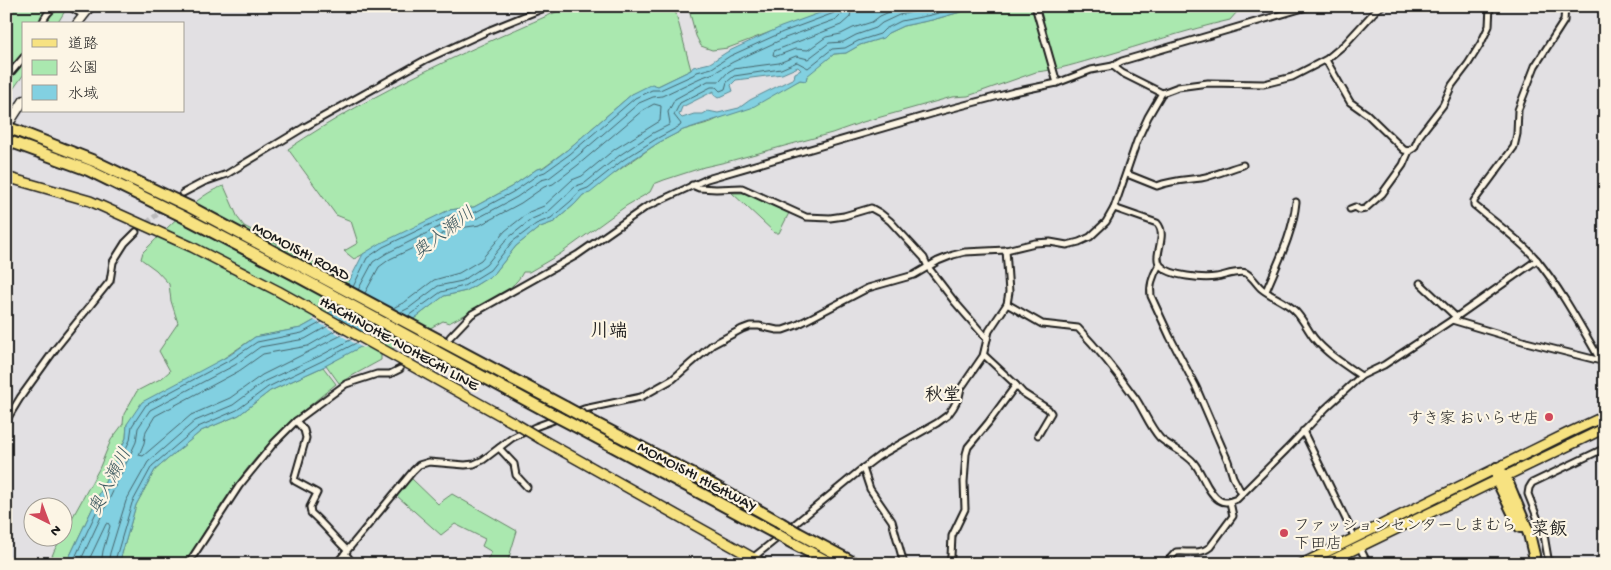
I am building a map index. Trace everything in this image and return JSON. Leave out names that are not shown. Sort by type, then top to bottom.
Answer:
[{"type":"highway","name":"MOMOISHI ROAD","points":[[6,128],[94,161],[190,207],[565,407]]},
{"type":"highway","name":"MOMOISHI ROAD","points":[[10,141],[88,170],[180,215],[550,413]]},
{"type":"highway","name":"MOMOISHI HIGHWAY","points":[[565,407],[711,484],[856,564]]},
{"type":"highway","name":"MOMOISHI HIGHWAY","points":[[550,413],[832,564]]},
{"type":"highway","points":[[1497,468],[1523,535],[1527,553],[1527,564]]},
{"type":"highway","points":[[1501,478],[1529,534],[1534,564]]},
{"type":"main road","points":[[78,22],[91,6]]},
{"type":"main road","points":[[6,128],[22,103]]},
{"type":"main road","name":"HACHINOHE-NOHECHI LINE","points":[[6,177],[90,201],[192,247],[278,291],[764,564]]},
{"type":"main road","points":[[1302,564],[1605,416]]},
{"type":"main road","points":[[1324,564],[1605,428]]},
{"type":"street","points":[[43,22],[51,9],[57,6]]},
{"type":"street","points":[[69,6],[83,15]]},
{"type":"street","points":[[183,193],[204,182],[227,174],[302,128],[425,60],[490,30],[550,6]]},
{"type":"street","points":[[1035,6],[1056,80]]},
{"type":"street","points":[[450,337],[472,314],[577,255],[646,207],[707,178],[1091,70],[1112,66],[1122,61],[1310,6]]},
{"type":"street","points":[[1112,66],[1162,92],[1178,87],[1208,83],[1264,84],[1292,77],[1326,60],[1345,44],[1382,6]]},
{"type":"street","points":[[1350,209],[1355,207],[1360,210],[1365,209],[1382,194],[1399,172],[1420,135],[1443,105],[1452,84],[1468,64],[1481,43],[1489,26],[1490,6]]},
{"type":"street","points":[[1565,6],[1564,21],[1535,66],[1518,110],[1518,134],[1514,147],[1474,201],[1474,205],[1529,251],[1537,260],[1603,361]]},
{"type":"street","points":[[6,78],[22,59]]},
{"type":"street","points":[[1326,60],[1350,102],[1367,114],[1404,150],[1410,151]]},
{"type":"street","points":[[336,564],[419,466],[429,462],[474,464],[483,460],[512,438],[551,421],[584,409],[641,397],[673,379],[712,346],[742,329],[750,326],[759,326],[783,330],[797,325],[868,288],[914,276],[938,261],[965,252],[1006,250],[1035,243],[1074,244],[1090,237],[1106,222],[1114,208],[1137,141],[1162,92]]},
{"type":"street","points":[[1127,174],[1158,186],[1171,181],[1201,178],[1243,165]]},
{"type":"street","points":[[692,185],[700,188],[716,189],[742,188],[806,217],[844,216],[871,208],[890,221],[924,258],[928,267],[966,316],[987,339]]},
{"type":"street","points":[[1266,292],[1288,240],[1294,219],[1296,202]]},
{"type":"street","points":[[1114,208],[1157,223],[1161,228],[1159,265],[1154,274],[1150,296],[1196,387],[1233,477],[1242,494]]},
{"type":"street","points":[[6,421],[56,348],[110,281],[113,262],[125,243],[136,232]]},
{"type":"street","points":[[745,564],[879,456],[948,415],[959,398],[961,388],[984,355],[987,339],[993,324],[1007,304],[1009,292],[1006,250]]},
{"type":"street","points":[[1007,304],[1042,324],[1078,328],[1137,400],[1160,437],[1193,461],[1203,476],[1209,490],[1217,499],[1222,502],[1230,502],[1237,499],[1286,450],[1302,431],[1362,376],[1384,365],[1454,319],[1537,260]]},
{"type":"street","points":[[1159,265],[1176,274],[1204,278],[1241,273],[1247,274],[1266,292],[1294,309],[1315,339],[1326,350],[1340,362],[1362,376]]},
{"type":"street","points":[[1420,283],[1454,319],[1526,342],[1603,361]]},
{"type":"street","points":[[984,355],[1023,393],[1048,409],[1051,413],[1038,435]]},
{"type":"street","points":[[188,564],[239,486],[274,443],[296,421],[346,384],[377,374],[390,374],[400,369]]},
{"type":"street","points":[[949,564],[952,536],[965,509],[964,482],[968,446],[1016,385]]},
{"type":"street","points":[[296,421],[304,430],[306,438],[294,480],[317,493],[310,507],[311,513],[321,521],[346,551],[353,564]]},
{"type":"street","points":[[1302,431],[1355,538]]},
{"type":"street","points":[[499,448],[514,464],[516,475],[527,487]]},
{"type":"street","points":[[1549,564],[1544,535],[1528,494],[1529,488],[1532,483],[1605,448]]},
{"type":"street","points":[[863,468],[870,489],[892,521],[904,564]]},
{"type":"street","points":[[1165,564],[1176,552],[1199,553],[1210,548],[1233,516],[1230,502]]},
{"type":"street","points":[[1359,546],[1368,564]]},
{"type":"green space","points":[[6,6],[68,6],[58,22],[22,22],[22,77],[6,99]]},
{"type":"green space","points":[[570,6],[674,6],[691,70],[658,86],[632,94],[567,150],[542,168],[537,169],[511,187],[474,207],[449,210],[354,259],[344,251],[358,243],[351,221],[336,215],[288,149],[390,89],[461,54]]},
{"type":"green space","points":[[688,6],[839,6],[728,48],[712,50],[701,46],[696,36]]},
{"type":"green space","points":[[982,6],[1262,6],[1237,12],[1230,20],[1068,66],[1036,72],[968,96],[952,97],[664,180],[654,184],[650,192],[626,206],[560,254],[529,272],[523,272],[510,287],[479,308],[449,323],[443,321],[381,355],[381,360],[339,383],[326,365],[415,318],[444,296],[466,291],[494,274],[516,246],[540,227],[554,222],[583,195],[658,143],[683,130],[711,122],[800,80],[806,80],[807,76],[814,69],[834,54],[846,53],[860,45],[882,38],[903,26]]},
{"type":"green space","points":[[224,186],[238,218],[244,226],[350,281],[335,309],[301,328],[255,337],[127,424],[126,438],[66,564],[49,564],[56,548],[72,548],[72,518],[99,469],[111,440],[123,424],[124,414],[137,391],[162,378],[170,371],[159,351],[178,323],[171,301],[169,284],[156,270],[141,259],[143,252],[171,224],[214,190]]},
{"type":"green space","points":[[732,193],[748,193],[789,213],[779,233],[775,233]]},
{"type":"green space","points":[[323,367],[336,384],[288,424],[260,453],[225,499],[185,564],[119,564],[136,505],[155,470],[201,431],[239,415],[270,391]]},
{"type":"green space","points":[[411,478],[438,504],[452,494],[517,531],[507,564],[484,564],[492,552],[482,546],[485,539],[455,524],[441,535],[397,496]]},
{"type":"water","name":"奥入瀬川","points":[[839,6],[982,6],[903,26],[888,33],[883,38],[860,45],[846,53],[834,54],[807,76],[806,81],[800,80],[751,108],[683,130],[658,143],[626,164],[590,193],[583,195],[554,222],[540,227],[516,246],[494,274],[466,291],[444,296],[415,318],[325,366],[270,391],[239,415],[201,431],[155,470],[136,505],[119,564],[66,564],[126,438],[127,424],[142,402],[230,355],[255,337],[301,328],[335,309],[363,254],[381,243],[449,210],[474,207],[511,187],[537,169],[543,168],[567,150],[632,94],[652,84],[658,86],[691,70],[693,67],[710,63],[727,52],[781,27]],"holes":[[[798,67],[801,70],[795,73],[794,78],[750,100],[739,108],[718,113],[708,111],[703,114],[694,114],[682,118],[679,115],[682,107],[714,91],[714,95],[718,98],[733,91],[731,85],[736,80],[782,74]]]},
{"type":"pier","points":[[325,312],[377,341],[363,348],[312,319]]},
{"type":"tunnel","points":[[136,232],[183,193]]},
{"type":"tunnel","points":[[400,369],[432,349]]},
{"type":"place","name":"すき家 おいらせ店","points":[[1549,417]]},
{"type":"place","name":"ファッションセンターしまむら 下田店","points":[[1284,533]]},
{"type":"district","name":"川端","points":[[609,330]]},
{"type":"district","name":"秋堂","points":[[943,394]]},
{"type":"district","name":"菜飯","points":[[1549,528]]}]
